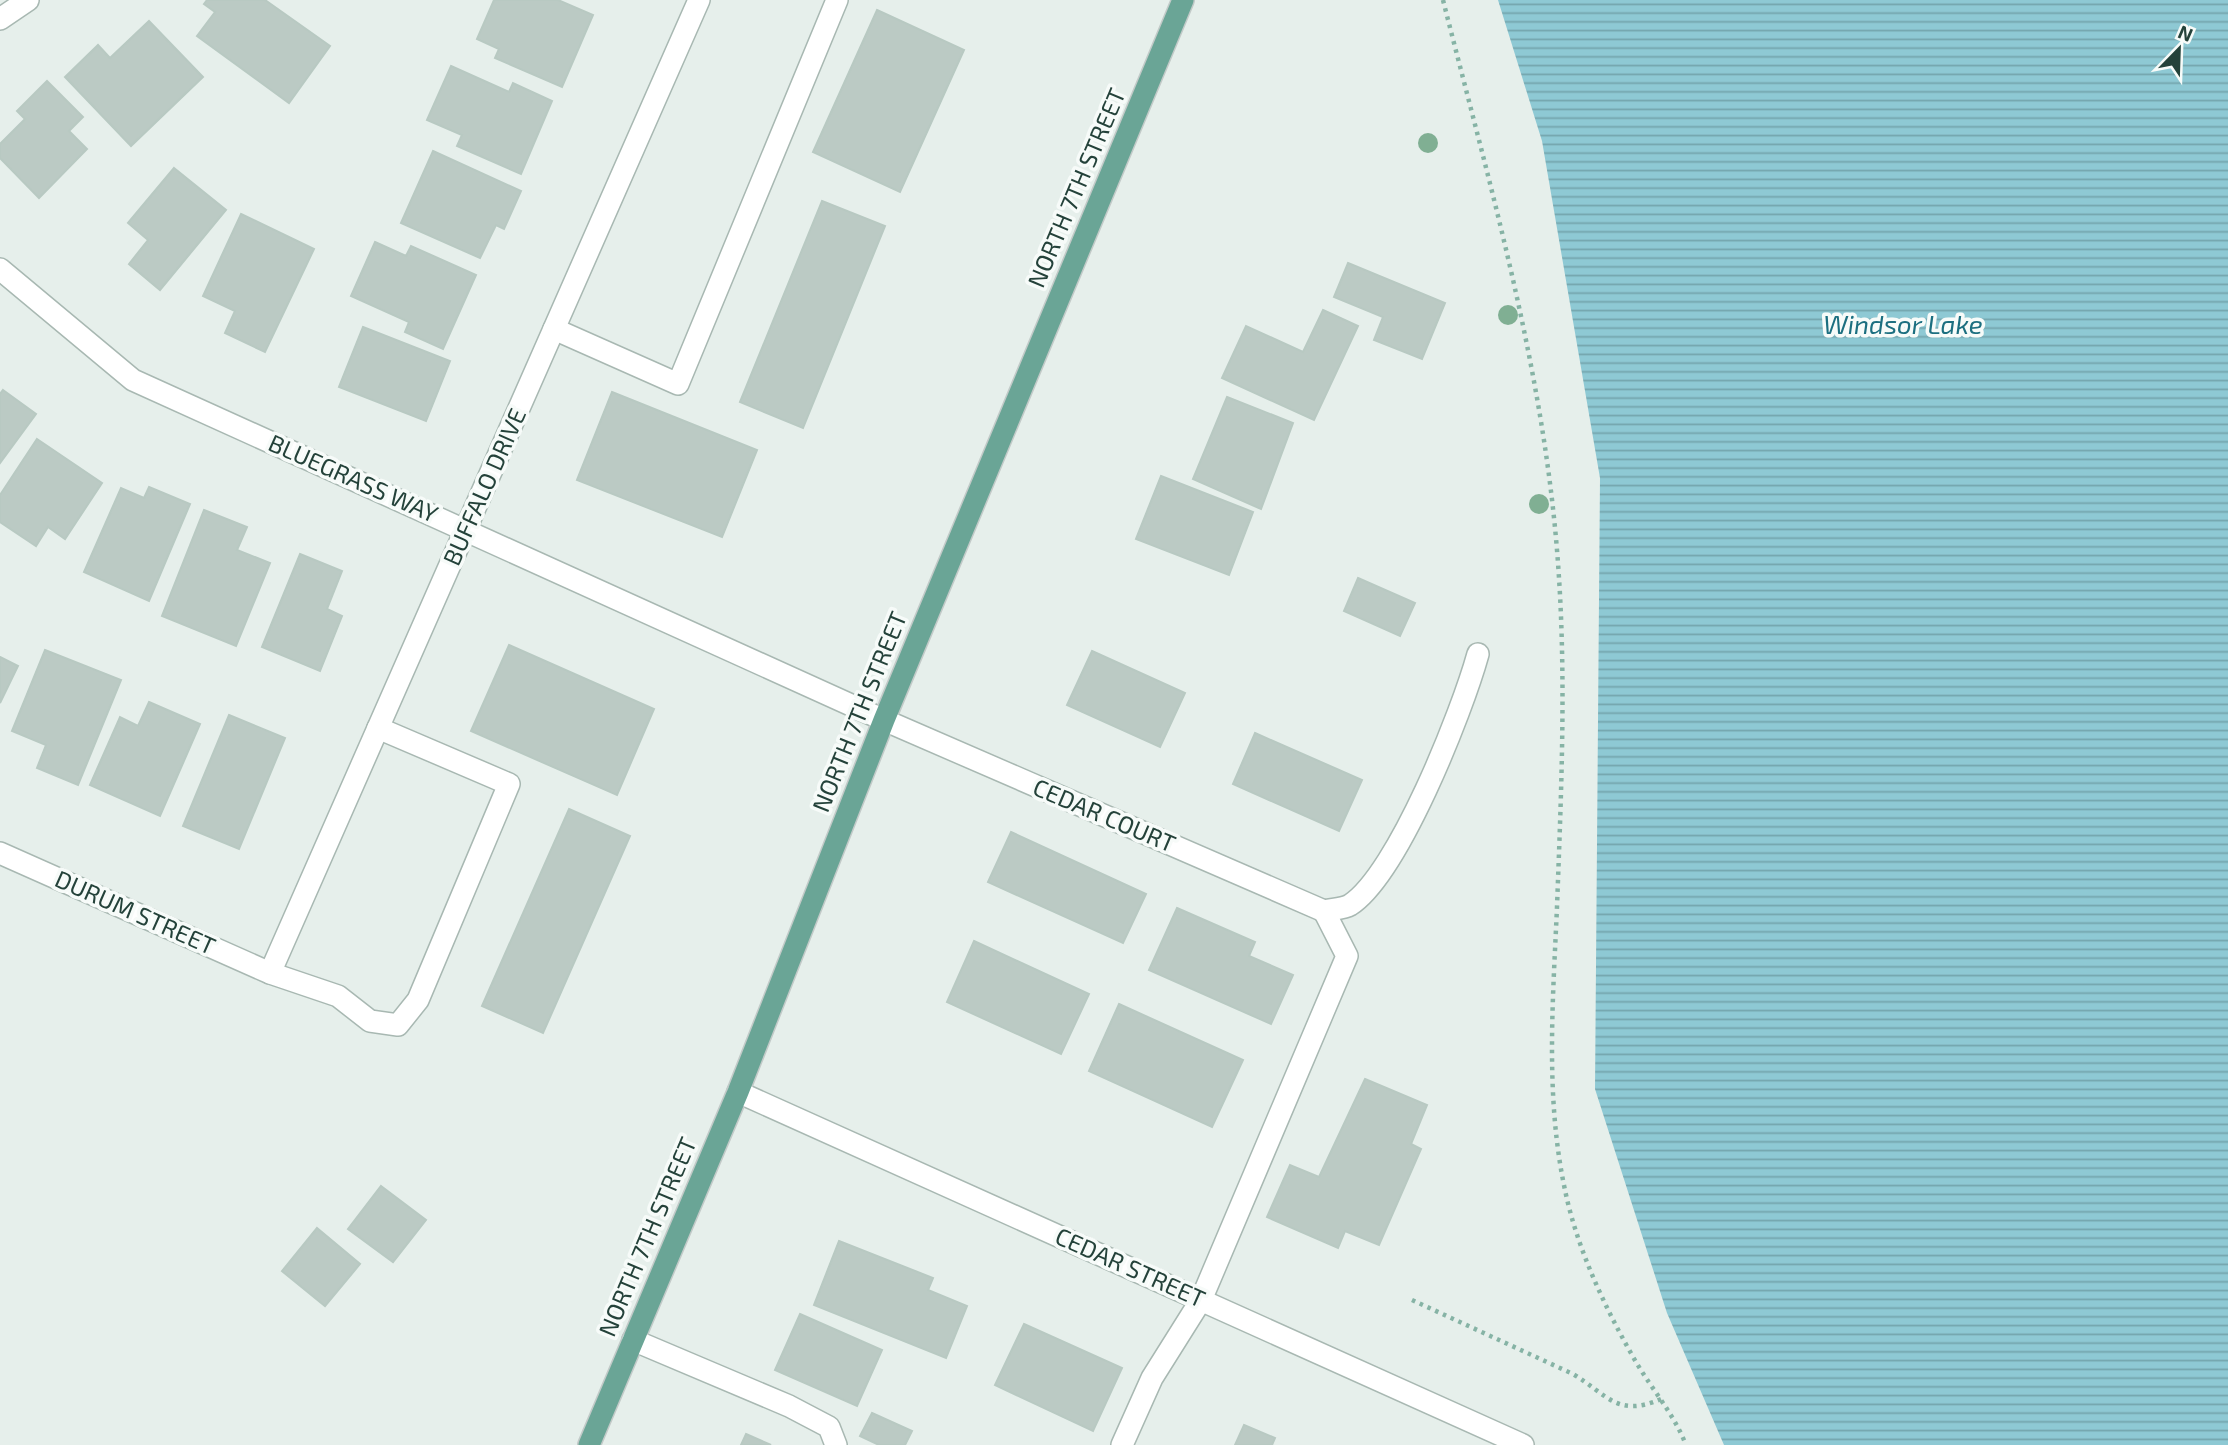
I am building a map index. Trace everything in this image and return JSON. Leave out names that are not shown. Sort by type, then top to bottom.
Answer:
[{"type":"main road","name":"NORTH 7TH STREET","points":[[589,1445],[737,1091],[884,720],[1183,0]]},
{"type":"street","points":[[0,19],[28,0]]},
{"type":"street","name":"BUFFALO DRIVE","points":[[270,974],[699,0]]},
{"type":"street","points":[[554,329],[678,384],[837,0]]},
{"type":"street","name":"BLUEGRASS WAY","points":[[0,269],[133,380],[884,720]]},
{"type":"street","points":[[1122,1445],[1152,1378],[1201,1300],[1346,956],[1324,911],[1349,906],[1373,881],[1395,848],[1429,782],[1468,692],[1478,654]]},
{"type":"street","name":"CEDAR COURT","points":[[884,720],[1324,911]]},
{"type":"street","name":"DURUM STREET","points":[[0,853],[270,974],[338,996],[370,1021],[398,1025],[418,1000],[509,784],[378,728]]},
{"type":"street","name":"CEDAR STREET","points":[[737,1091],[1523,1445]]},
{"type":"street","points":[[633,1340],[789,1406],[829,1427],[836,1445]]},
{"type":"path","points":[[1443,0],[1504,241],[1538,393],[1559,576],[1562,698],[1551,1039],[1557,1140],[1565,1192],[1598,1286],[1637,1365],[1661,1399],[1686,1445]]},
{"type":"path","points":[[1412,1300],[1573,1374],[1595,1387],[1612,1402],[1628,1408],[1661,1399]]},
{"type":"water","name":"Windsor Lake","points":[[1498,0],[2228,0],[2228,1445],[1724,1445],[1667,1313],[1595,1089],[1600,478],[1542,141]]},
{"type":"building","points":[[207,0],[265,0],[330,46],[289,103],[197,36],[215,12],[204,4]]},
{"type":"building","points":[[494,0],[558,0],[593,15],[562,87],[495,58],[499,49],[477,39]]},
{"type":"building","points":[[877,10],[964,50],[900,192],[813,152]]},
{"type":"building","points":[[149,21],[203,77],[131,146],[65,77],[98,45],[110,58]]},
{"type":"building","points":[[451,66],[509,92],[513,83],[552,101],[521,174],[457,146],[462,135],[427,120]]},
{"type":"building","points":[[47,81],[83,117],[69,131],[87,149],[39,198],[0,158],[0,144],[25,119],[17,111]]},
{"type":"building","points":[[433,151],[521,191],[504,229],[496,225],[480,258],[401,223]]},
{"type":"building","points":[[174,168],[226,210],[160,290],[129,264],[148,240],[128,223]]},
{"type":"building","points":[[822,201],[885,226],[803,428],[740,402]]},
{"type":"building","points":[[241,214],[314,249],[265,352],[225,333],[235,311],[203,296]]},
{"type":"building","points":[[375,242],[406,256],[411,246],[476,275],[443,349],[405,332],[409,322],[351,296]]},
{"type":"building","points":[[1348,263],[1445,303],[1422,359],[1374,340],[1383,317],[1334,297]]},
{"type":"building","points":[[1323,310],[1358,326],[1314,420],[1222,378],[1246,326],[1303,352]]},
{"type":"building","points":[[363,327],[450,361],[426,421],[339,387]]},
{"type":"building","points":[[3,390],[36,414],[0,463],[0,394]]},
{"type":"building","points":[[612,392],[757,450],[722,537],[577,480]]},
{"type":"building","points":[[1227,397],[1293,423],[1261,509],[1193,479]]},
{"type":"building","points":[[37,439],[102,483],[65,539],[48,527],[36,546],[0,522],[0,495]]},
{"type":"building","points":[[1161,476],[1253,512],[1229,575],[1136,539]]},
{"type":"building","points":[[149,487],[190,504],[149,601],[84,572],[121,488],[144,498]]},
{"type":"building","points":[[204,510],[247,527],[237,550],[270,563],[236,646],[162,616]]},
{"type":"building","points":[[300,554],[342,571],[327,609],[342,616],[320,671],[262,647]]},
{"type":"building","points":[[1358,578],[1415,603],[1400,636],[1344,611]]},
{"type":"building","points":[[509,645],[654,709],[617,795],[471,731]]},
{"type":"building","points":[[45,650],[121,680],[78,785],[37,768],[46,745],[12,731]]},
{"type":"building","points":[[1092,651],[1185,693],[1160,747],[1067,705]]},
{"type":"building","points":[[0,657],[18,666],[0,703]]},
{"type":"building","points":[[149,702],[200,724],[160,816],[90,785],[120,717],[138,726]]},
{"type":"building","points":[[229,715],[285,738],[239,849],[183,826]]},
{"type":"building","points":[[1255,733],[1362,780],[1339,831],[1233,784]]},
{"type":"building","points":[[569,809],[630,836],[543,1033],[482,1006]]},
{"type":"building","points":[[1011,832],[1146,894],[1123,943],[988,882]]},
{"type":"building","points":[[1177,908],[1255,942],[1249,956],[1293,975],[1271,1024],[1149,970]]},
{"type":"building","points":[[974,941],[1089,994],[1061,1054],[947,1002]]},
{"type":"building","points":[[1119,1004],[1243,1060],[1212,1127],[1089,1071]]},
{"type":"building","points":[[1365,1079],[1427,1105],[1411,1144],[1421,1149],[1379,1245],[1345,1231],[1338,1248],[1267,1217],[1290,1165],[1319,1177]]},
{"type":"building","points":[[381,1186],[426,1220],[393,1262],[348,1229]]},
{"type":"building","points":[[317,1228],[360,1264],[325,1306],[282,1271]]},
{"type":"building","points":[[839,1241],[933,1278],[928,1290],[967,1306],[946,1358],[814,1305]]},
{"type":"building","points":[[800,1314],[882,1350],[857,1406],[775,1370]]},
{"type":"building","points":[[1024,1324],[1122,1368],[1093,1431],[995,1385]]},
{"type":"building","points":[[872,1413],[912,1431],[905,1445],[879,1445],[860,1436]]},
{"type":"building","points":[[1244,1425],[1275,1438],[1272,1445],[1235,1445]]},
{"type":"building","points":[[746,1434],[771,1445],[741,1445]]}]
